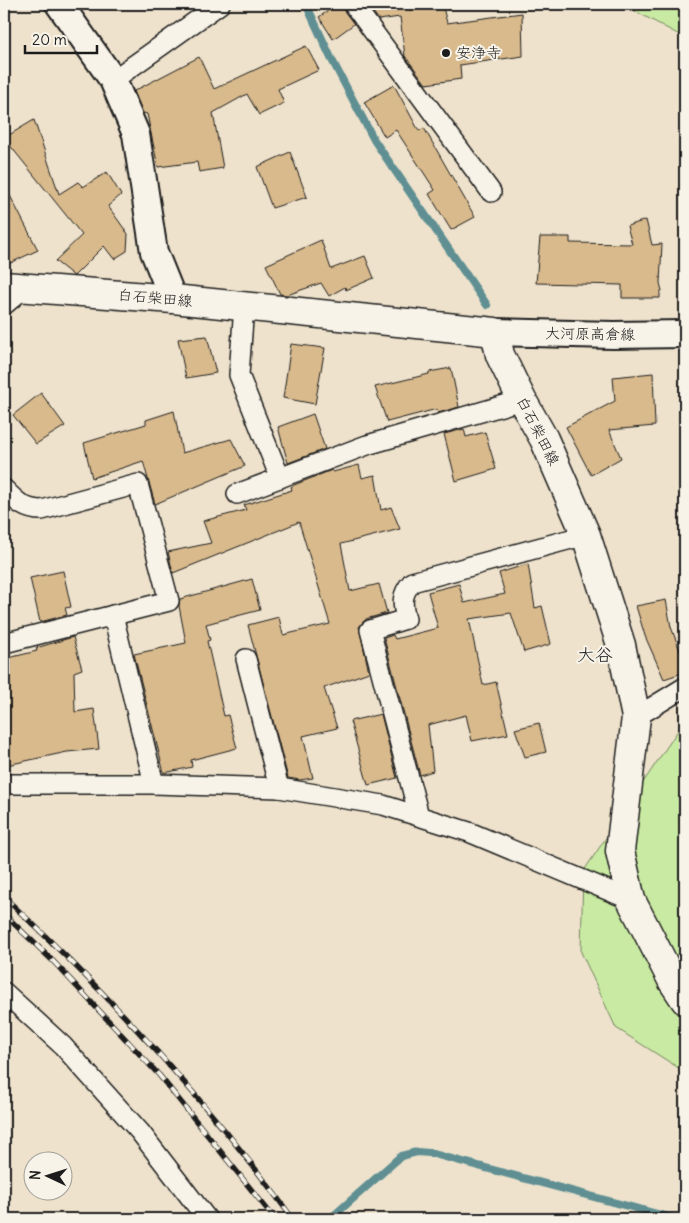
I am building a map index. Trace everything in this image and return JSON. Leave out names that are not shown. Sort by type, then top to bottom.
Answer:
[{"type":"main road","name":"白石柴田線","points":[[14,287],[173,299],[495,332],[500,355],[522,400],[544,438],[586,535],[621,645],[636,717],[620,851],[632,900],[673,982],[685,1000]]},
{"type":"street","points":[[59,4],[113,80],[136,134],[154,252],[173,299]]},
{"type":"street","points":[[113,80],[220,4]]},
{"type":"street","points":[[353,4],[491,192]]},
{"type":"street","points":[[4,306],[14,287]]},
{"type":"street","points":[[244,306],[239,374],[280,478]]},
{"type":"street","name":"大河原高倉線","points":[[495,332],[685,334]]},
{"type":"street","points":[[237,494],[367,445],[522,400]]},
{"type":"street","points":[[4,489],[20,505],[30,510],[42,510],[138,484],[169,602],[4,643]]},
{"type":"street","points":[[419,816],[370,630],[406,619],[401,602],[404,592],[412,582],[586,535]]},
{"type":"street","points":[[113,615],[154,784]]},
{"type":"street","points":[[246,659],[279,788]]},
{"type":"street","points":[[636,717],[685,687]]},
{"type":"street","points":[[4,784],[154,784],[279,788],[383,805],[469,832],[632,900]]},
{"type":"street","points":[[4,992],[76,1060],[140,1132],[207,1219]]},
{"type":"green space","points":[[622,4],[685,4],[685,38]]},
{"type":"green space","points":[[685,720],[685,1072],[616,1028],[581,952],[583,872]]},
{"type":"building","points":[[338,4],[342,4],[344,11],[354,24],[333,39],[319,17]]},
{"type":"building","points":[[367,4],[410,4],[410,10],[442,4],[447,23],[522,13],[523,56],[460,65],[461,79],[426,84],[405,56],[400,17],[379,20]]},
{"type":"building","points":[[306,46],[319,70],[278,89],[284,103],[259,115],[247,94],[213,113],[223,168],[199,172],[197,162],[158,167],[147,114],[143,113],[134,91],[199,57],[214,89]]},
{"type":"building","points":[[394,85],[419,131],[424,128],[475,217],[451,230],[429,194],[435,190],[396,130],[385,137],[364,102]]},
{"type":"building","points":[[34,120],[59,194],[78,182],[83,187],[107,172],[121,195],[108,206],[128,234],[127,251],[114,259],[104,246],[74,276],[55,261],[82,235],[4,138]]},
{"type":"building","points":[[290,152],[307,197],[272,208],[257,167]]},
{"type":"building","points":[[4,184],[38,250],[4,266]]},
{"type":"building","points":[[646,220],[652,245],[662,244],[660,283],[662,291],[660,292],[660,298],[622,298],[622,285],[536,283],[540,237],[570,237],[570,243],[632,244],[627,226]]},
{"type":"building","points":[[321,240],[331,269],[365,256],[374,278],[346,290],[345,287],[329,296],[321,283],[287,295],[280,294],[266,265]]},
{"type":"building","points":[[207,336],[216,373],[186,378],[178,339]]},
{"type":"building","points":[[291,344],[325,348],[315,404],[283,398]]},
{"type":"building","points":[[451,368],[459,407],[438,413],[437,409],[387,422],[375,387]]},
{"type":"building","points":[[653,373],[655,426],[609,430],[621,458],[591,475],[566,427],[615,401],[613,377]]},
{"type":"building","points":[[41,393],[65,426],[36,444],[13,415]]},
{"type":"building","points":[[174,411],[182,453],[231,439],[245,466],[155,504],[143,461],[92,478],[84,443],[146,424],[146,420]]},
{"type":"building","points":[[313,414],[325,449],[288,463],[278,427]]},
{"type":"building","points":[[464,429],[466,437],[485,432],[496,469],[456,481],[444,434]]},
{"type":"building","points":[[359,465],[362,478],[375,475],[381,510],[391,507],[400,529],[341,544],[350,591],[379,584],[387,613],[366,619],[359,627],[369,672],[324,688],[337,728],[303,736],[313,778],[300,780],[288,778],[248,625],[279,617],[283,635],[330,624],[299,522],[173,573],[168,552],[211,543],[203,521],[246,510],[244,505],[292,490],[291,487],[294,485],[332,470],[333,472]]},
{"type":"building","points":[[528,564],[535,608],[542,606],[551,644],[524,652],[511,613],[469,619],[483,685],[496,682],[508,734],[472,741],[466,715],[428,725],[433,771],[420,775],[384,638],[393,635],[395,639],[438,628],[428,592],[459,584],[464,603],[505,594],[499,573]]},
{"type":"building","points":[[63,571],[71,607],[65,608],[67,615],[40,622],[30,578]]},
{"type":"building","points":[[252,579],[260,610],[206,624],[210,640],[207,641],[224,716],[228,715],[237,748],[191,760],[192,767],[164,773],[134,654],[186,643],[179,606],[180,599]]},
{"type":"building","points":[[666,600],[671,627],[685,664],[685,672],[664,679],[645,636],[636,606]]},
{"type":"building","points":[[73,637],[82,669],[74,672],[75,712],[94,709],[99,749],[67,752],[7,765],[4,746],[4,659],[37,651],[36,648]]},
{"type":"building","points":[[381,714],[397,778],[368,785],[350,721]]},
{"type":"building","points":[[539,723],[546,752],[525,757],[515,729]]},
{"type":"waterway","points":[[306,4],[331,58],[374,140],[487,305]]},
{"type":"waterway","points":[[330,1219],[401,1156],[417,1152],[430,1153],[676,1219]]},
{"type":"railway","points":[[4,897],[82,972],[156,1051],[227,1133],[293,1219]]},
{"type":"railway","points":[[4,914],[53,961],[159,1075],[275,1219]]},
{"type":"place","name":"安浄寺","points":[[446,53]]},
{"type":"district","name":"大谷","points":[[595,655]]}]
